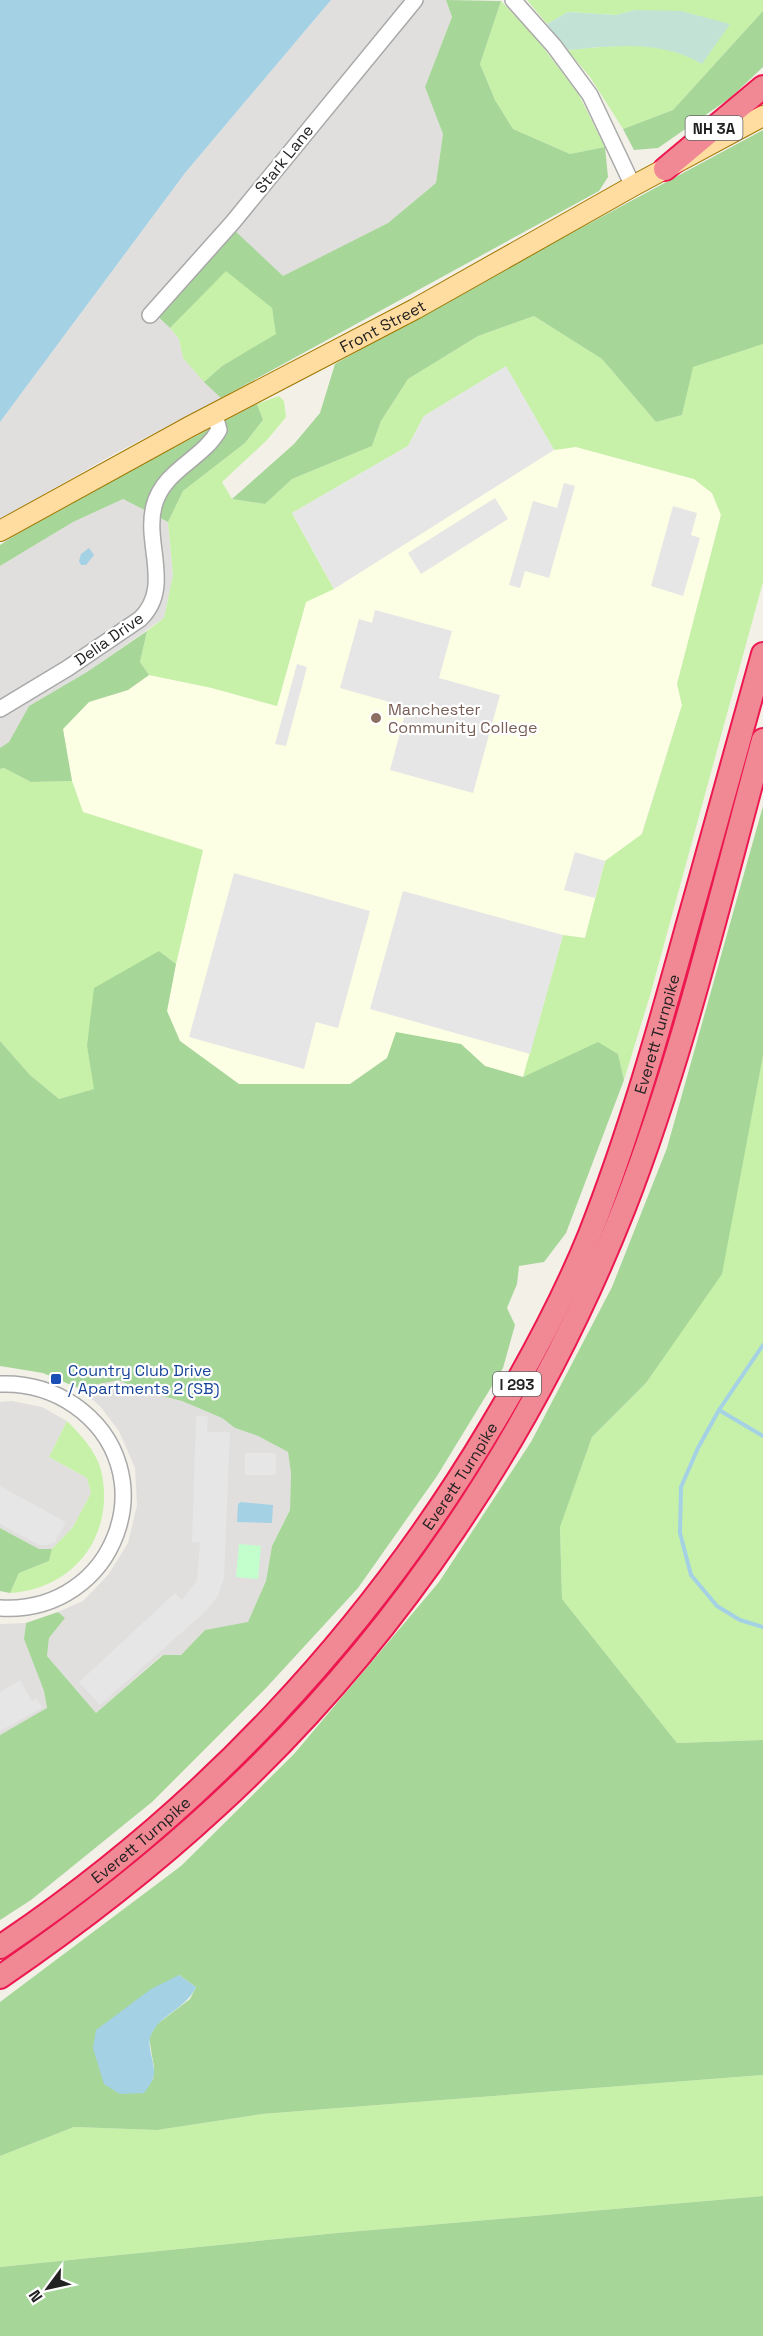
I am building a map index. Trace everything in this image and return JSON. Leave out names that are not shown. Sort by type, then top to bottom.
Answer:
[{"type":"highway","name":"NH 3A","points":[[665,169],[763,87]]},
{"type":"highway","name":"Everett Turnpike","points":[[0,1947],[66,1901],[158,1827],[243,1746],[304,1683],[379,1593],[415,1545],[448,1497],[509,1397],[538,1345],[588,1239],[629,1127],[655,1043],[763,654]]},
{"type":"highway","name":"Everett Turnpike","points":[[0,1977],[82,1919],[151,1864],[259,1766],[307,1715],[376,1635],[446,1541],[485,1482],[558,1355],[603,1260],[628,1195],[655,1122],[678,1048],[763,740]]},
{"type":"main road","name":"Front Street","points":[[0,531],[415,309],[633,186],[763,116]]},
{"type":"street","name":"Stark Lane","points":[[150,315],[219,238],[415,0]]},
{"type":"street","points":[[513,0],[554,46],[590,95],[633,186]]},
{"type":"street","name":"Delia Drive","points":[[0,709],[68,668],[150,610],[157,578],[151,521],[155,504],[168,480],[212,443],[219,430],[215,415]]},
{"type":"street","points":[[0,1384],[24,1385],[54,1394],[93,1421],[106,1438],[115,1458],[120,1474],[122,1503],[118,1527],[109,1550],[94,1573],[82,1584],[56,1600],[42,1605],[26,1609],[0,1608]]},
{"type":"shaded area","points":[[331,0],[446,0],[452,17],[425,87],[443,134],[436,183],[388,223],[283,276],[157,317],[179,339],[183,358],[221,398],[114,454],[0,519],[0,422],[185,173]]},
{"type":"shaded area","points":[[635,10],[681,11],[730,24],[702,64],[670,51],[636,46],[567,50],[547,24],[568,12],[616,15]]},
{"type":"shaded area","name":"Manchester Community College","points":[[506,366],[554,450],[576,447],[694,479],[712,493],[721,515],[677,684],[682,705],[641,835],[605,861],[585,938],[563,935],[523,1077],[485,1066],[461,1044],[387,1058],[350,1084],[239,1084],[180,1041],[167,1011],[203,850],[83,812],[72,781],[63,729],[89,702],[128,690],[149,675],[212,688],[277,706],[306,602],[292,513],[408,446],[424,416]]},
{"type":"shaded area","points":[[506,366],[554,450],[334,589],[292,513],[408,446],[424,416]]},
{"type":"shaded area","points":[[564,483],[575,486],[549,578],[525,571],[520,588],[509,585],[533,501],[557,508]]},
{"type":"shaded area","points":[[495,498],[508,519],[421,574],[408,553]]},
{"type":"shaded area","points":[[123,499],[168,522],[173,575],[164,618],[87,672],[29,706],[9,742],[0,748],[0,566],[73,522]]},
{"type":"shaded area","points":[[673,506],[697,513],[691,535],[700,538],[683,596],[651,586]]},
{"type":"shaded area","points":[[375,610],[452,631],[439,678],[500,695],[473,793],[390,770],[407,707],[340,688],[359,619],[372,623]]},
{"type":"shaded area","points":[[297,664],[307,667],[286,746],[275,744]]},
{"type":"shaded area","points":[[575,852],[605,861],[595,898],[564,890]]},
{"type":"shaded area","points":[[234,873],[370,911],[338,1028],[316,1022],[304,1069],[189,1037]]},
{"type":"shaded area","points":[[403,891],[563,935],[530,1054],[370,1009]]},
{"type":"shaded area","points":[[119,1380],[139,1390],[182,1401],[222,1418],[235,1428],[258,1436],[288,1452],[291,1473],[290,1510],[272,1546],[266,1581],[248,1623],[205,1630],[181,1655],[162,1655],[96,1713],[47,1656],[49,1638],[65,1618],[58,1612],[83,1601],[108,1575],[128,1543],[137,1505],[135,1468],[119,1431],[100,1406],[78,1388]]},
{"type":"shaded area","points":[[12,1401],[42,1407],[67,1421],[49,1457],[87,1478],[91,1493],[73,1527],[52,1549],[39,1549],[0,1528],[0,1402]]},
{"type":"shaded area","points":[[196,1416],[208,1416],[207,1432],[230,1432],[224,1578],[218,1596],[206,1611],[100,1705],[79,1682],[175,1593],[182,1600],[197,1580],[200,1543],[192,1542]]},
{"type":"shaded area","points":[[245,1453],[276,1453],[276,1475],[245,1475]]},
{"type":"shaded area","points":[[0,1486],[66,1522],[55,1542],[39,1545],[0,1524]]},
{"type":"shaded area","points":[[26,1623],[24,1639],[44,1691],[47,1709],[0,1735],[0,1624]]},
{"type":"shaded area","points":[[20,1680],[32,1701],[37,1698],[42,1708],[0,1731],[0,1692]]},
{"type":"green space","points":[[446,0],[501,1],[480,64],[495,100],[513,129],[570,154],[605,147],[608,177],[599,191],[221,398],[204,382],[222,366],[276,334],[272,308],[226,271],[170,328],[157,316],[233,229],[283,276],[388,223],[436,183],[443,134],[425,87],[452,17]]},
{"type":"green space","points":[[527,0],[763,0],[763,11],[673,110],[623,129],[590,77],[567,50],[619,46],[653,47],[686,55],[702,63],[635,10],[616,15],[568,12],[547,24]]},
{"type":"green space","points":[[501,1],[536,38],[578,93],[605,147],[570,154],[513,129],[495,100],[480,64]]},
{"type":"green space","points":[[763,11],[763,67],[730,98],[658,148],[634,150],[623,129],[673,110]]},
{"type":"green space","points":[[763,130],[763,344],[693,367],[682,415],[656,422],[602,359],[534,316],[478,336],[408,379],[381,421],[372,446],[292,479],[265,504],[232,499],[294,444],[320,413],[335,364],[486,279]]},
{"type":"green space","points":[[226,270],[272,308],[277,334],[222,366],[204,382],[183,358],[179,339],[170,328]]},
{"type":"green space","points":[[534,316],[602,359],[656,422],[682,415],[692,367],[763,344],[763,582],[651,992],[624,1080],[618,1054],[598,1043],[523,1077],[563,935],[585,938],[605,861],[642,834],[682,705],[677,684],[721,515],[712,493],[694,479],[576,447],[554,450],[506,367],[424,416],[408,446],[292,513],[334,589],[306,602],[277,706],[212,688],[149,675],[140,662],[147,631],[164,618],[173,575],[168,522],[183,491],[245,443],[263,420],[257,404],[279,396],[284,401],[286,417],[267,440],[222,482],[232,499],[265,504],[292,479],[372,446],[381,421],[408,379],[478,336]]},
{"type":"green space","points":[[257,404],[263,420],[245,443],[183,491],[168,522],[123,499],[73,522],[0,566],[0,545],[14,536],[122,475]]},
{"type":"green space","points":[[147,631],[140,662],[149,675],[128,690],[89,702],[63,729],[72,781],[31,782],[4,768],[0,769],[0,748],[9,742],[29,706],[87,672]]},
{"type":"green space","points":[[4,768],[31,782],[72,781],[83,812],[203,850],[176,964],[159,951],[87,1046],[95,1089],[59,1099],[30,1075],[0,1041],[0,769]]},
{"type":"green space","points":[[763,806],[763,1056],[722,1274],[646,1383],[592,1437],[560,1527],[562,1599],[677,1743],[763,1740],[763,2075],[262,2114],[157,2130],[74,2127],[0,2156],[0,2002],[181,1866],[294,1754],[439,1582],[531,1442],[612,1287],[667,1148]],"holes":[[[179,1975],[196,1987],[190,1999],[156,2025],[149,2038],[154,2067],[153,2080],[120,2094]]]},
{"type":"green space","points":[[159,951],[176,964],[167,1011],[180,1041],[239,1084],[350,1084],[387,1058],[396,1032],[461,1044],[485,1066],[523,1077],[598,1042],[618,1054],[624,1080],[566,1233],[544,1262],[519,1266],[517,1284],[507,1308],[515,1325],[503,1368],[437,1476],[358,1588],[266,1688],[152,1802],[31,1900],[0,1920],[0,1735],[47,1708],[44,1691],[24,1639],[26,1623],[58,1612],[65,1618],[49,1638],[47,1656],[96,1713],[163,1655],[181,1655],[205,1630],[248,1622],[266,1581],[272,1546],[290,1510],[291,1473],[288,1452],[258,1436],[235,1428],[222,1418],[182,1401],[139,1390],[119,1380],[78,1388],[43,1373],[0,1366],[0,1041],[30,1075],[59,1099],[94,1089],[87,1046],[94,988]]},
{"type":"green space","points":[[763,1056],[763,1740],[677,1743],[562,1599],[560,1526],[592,1437],[646,1383],[721,1274]]},
{"type":"green space","points":[[67,1421],[82,1437],[101,1470],[104,1493],[102,1516],[96,1536],[86,1554],[54,1581],[33,1589],[10,1593],[19,1573],[49,1561],[52,1549],[73,1527],[91,1493],[87,1478],[49,1457]]},
{"type":"green space","points":[[0,1528],[39,1549],[52,1549],[49,1561],[19,1573],[10,1593],[0,1591]]},
{"type":"green space","points":[[239,1544],[261,1546],[258,1579],[236,1577]]},
{"type":"green space","points":[[763,2075],[763,2196],[337,2233],[0,2267],[0,2156],[74,2127],[157,2130],[262,2114]]},
{"type":"green space","points":[[763,2196],[763,2336],[0,2336],[0,2267],[337,2233]]},
{"type":"water","points":[[0,0],[331,0],[185,173],[0,422]]},
{"type":"water","points":[[89,548],[94,555],[86,565],[81,565],[79,561],[81,554]]},
{"type":"water","points":[[241,1502],[273,1505],[272,1523],[237,1522],[238,1504]]},
{"type":"water","points":[[179,1975],[196,1987],[186,2001],[160,2022],[151,2035],[150,2046],[154,2070],[152,2081],[144,2093],[120,2094],[104,2084],[93,2048],[96,2030],[151,1989]]},
{"type":"waterway","points":[[763,1345],[719,1410],[698,1448],[681,1487],[680,1533],[691,1575],[717,1606],[740,1620],[763,1627]]},
{"type":"waterway","points":[[719,1410],[763,1436]]},
{"type":"place","name":"Manchester Community College","points":[[376,718]]},
{"type":"place","name":"Country Club Drive / Apartments 2 (SB)","points":[[56,1379]]}]
